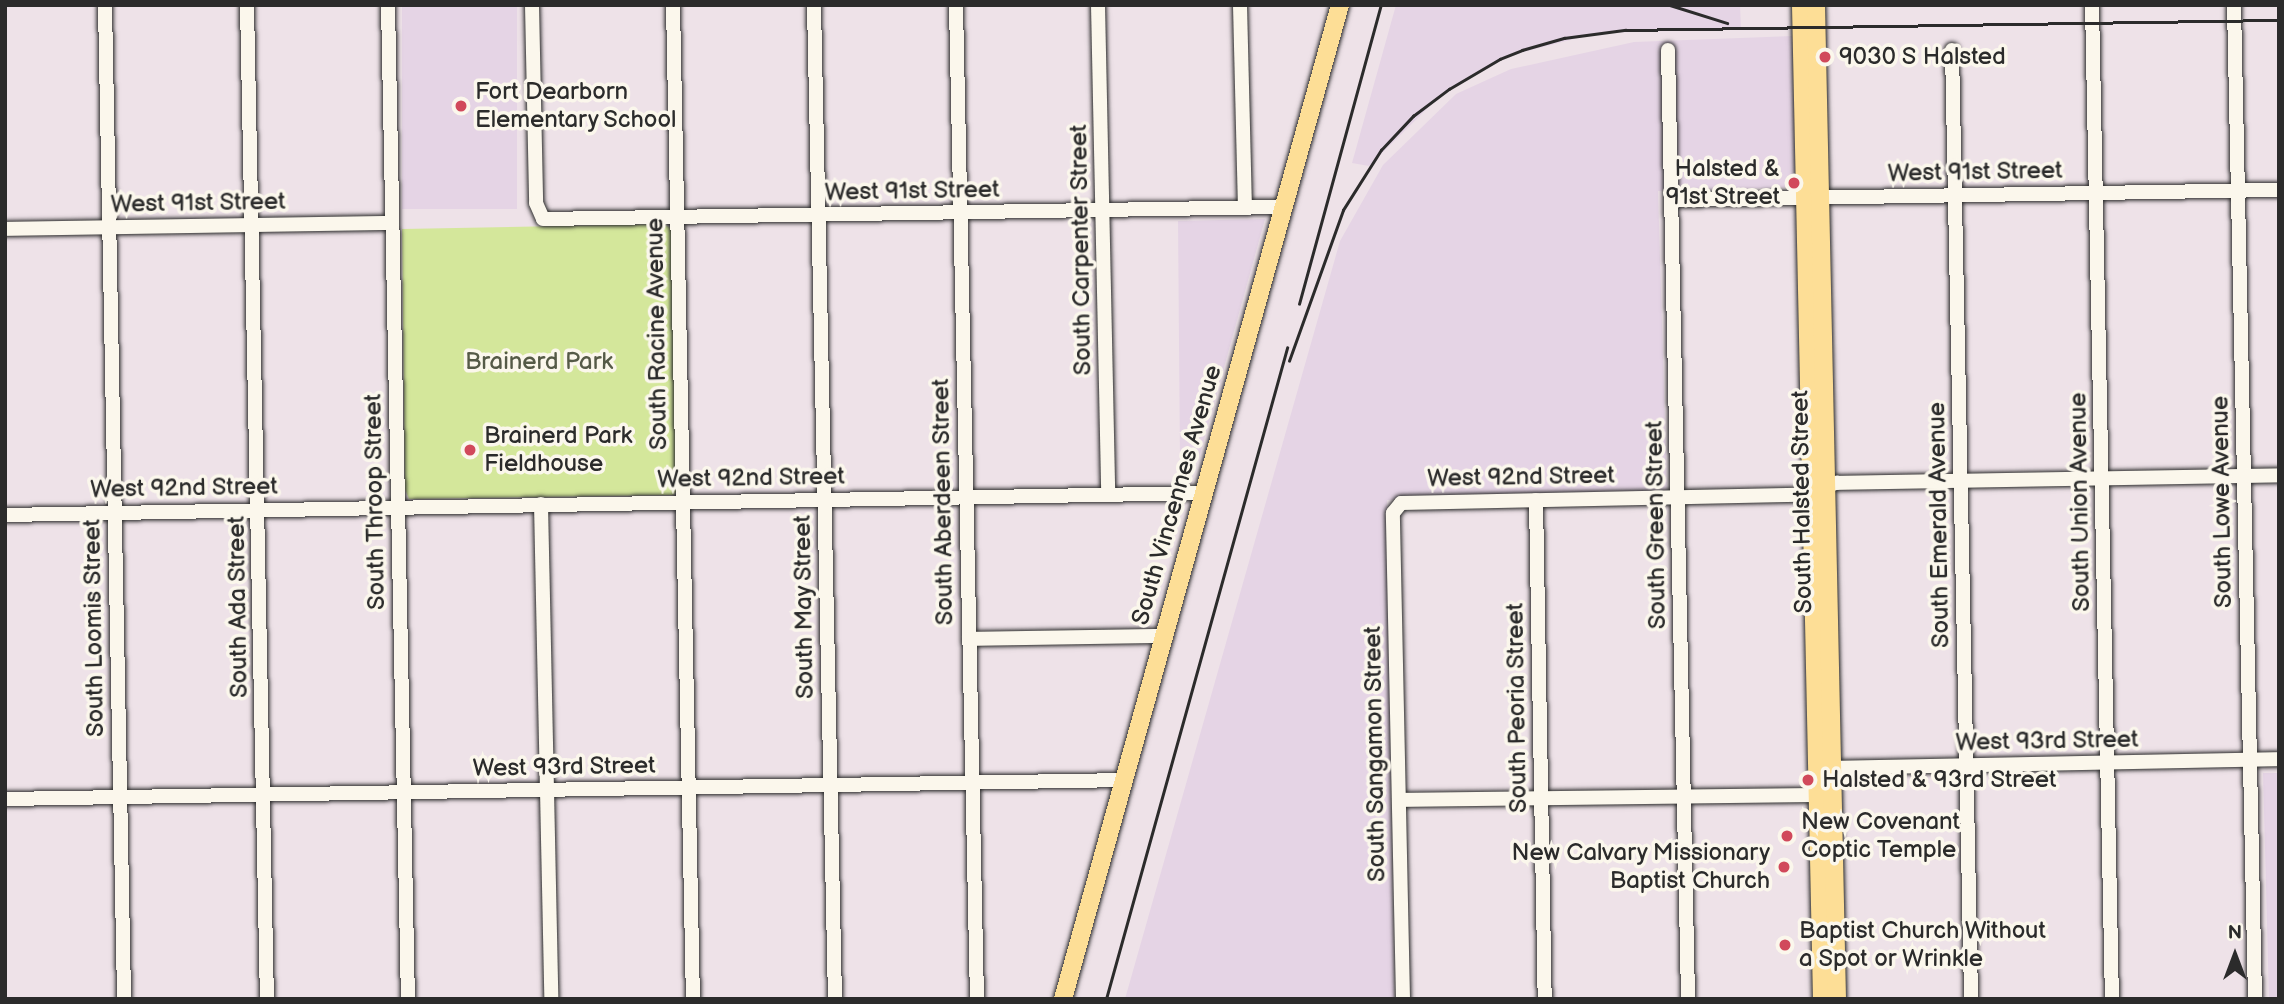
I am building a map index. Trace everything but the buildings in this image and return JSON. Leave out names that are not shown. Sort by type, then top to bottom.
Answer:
[{"type":"main road","name":"South Vincennes Avenue","points":[[1063,999],[1340,5]]},
{"type":"main road","name":"South Halsted Street","points":[[1801,5],[1813,198]]},
{"type":"main road","name":"South Halsted Street","points":[[1816,5],[1813,198],[1818,489],[1825,795],[1837,999]]},
{"type":"main road","name":"South Halsted Street","points":[[1822,999],[1825,795]]},
{"type":"street","name":"South Loomis Street","points":[[105,5],[124,999]]},
{"type":"street","name":"South Ada Street","points":[[247,5],[267,999]]},
{"type":"street","name":"South Throop Street","points":[[388,5],[408,999]]},
{"type":"street","name":"West 91st Street","points":[[532,5],[536,204],[543,219],[1282,207]]},
{"type":"street","name":"South Racine Avenue","points":[[673,5],[693,999]]},
{"type":"street","name":"South May Street","points":[[814,5],[835,999]]},
{"type":"street","name":"South Aberdeen Street","points":[[956,5],[976,999]]},
{"type":"street","name":"South Carpenter Street","points":[[1098,5],[1108,494]]},
{"type":"street","points":[[1240,5],[1245,208]]},
{"type":"street","name":"South Union Avenue","points":[[2092,5],[2112,999]]},
{"type":"street","name":"South Lowe Avenue","points":[[2234,5],[2255,999]]},
{"type":"street","name":"South Green Street","points":[[1668,50],[1688,999]]},
{"type":"street","name":"South Emerald Avenue","points":[[1952,50],[1971,999]]},
{"type":"street","name":"West 91st Street","points":[[1673,201],[2279,190]]},
{"type":"street","name":"West 91st Street","points":[[5,229],[392,223]]},
{"type":"street","name":"West 92nd Street","points":[[1395,509],[1410,501],[1799,495],[1838,483],[2279,475]]},
{"type":"street","name":"West 92nd Street","points":[[5,514],[1203,493]]},
{"type":"street","name":"South Peoria Street","points":[[1536,500],[1545,999]]},
{"type":"street","points":[[541,504],[551,999]]},
{"type":"street","name":"South Sangamon Street","points":[[1395,509],[1403,999]]},
{"type":"street","points":[[969,639],[1163,636]]},
{"type":"street","name":"West 93rd Street","points":[[1824,768],[2279,759]]},
{"type":"street","name":"West 93rd Street","points":[[5,799],[1124,780]]},
{"type":"street","points":[[1399,800],[1825,795]]},
{"type":"shaded area","name":"Fort Dearborn Elementary School","points":[[402,5],[517,5],[517,209],[402,209]]},
{"type":"shaded area","points":[[1396,5],[1740,5],[1741,29],[1597,33],[1509,56],[1442,94],[1369,166],[1352,163]]},
{"type":"shaded area","points":[[1794,36],[1797,187],[1658,191],[1667,493],[1387,500],[1394,999],[1125,999],[1340,241],[1383,165],[1456,94],[1511,69],[1634,42]]},
{"type":"shaded area","points":[[1265,219],[1199,458],[1180,459],[1178,221]]},
{"type":"shaded area","points":[[2263,773],[2279,773],[2279,999],[2269,999]]},
{"type":"green space","name":"Brainerd Park","points":[[664,224],[672,229],[677,491],[673,495],[409,499],[405,489],[402,229]]},
{"type":"railway","points":[[1299,304],[1381,5]]},
{"type":"railway","points":[[1670,5],[1727,23]]},
{"type":"railway","points":[[1289,361],[1343,210],[1381,150],[1413,116],[1449,89],[1500,59],[1522,50],[1564,38],[1625,30],[2279,20]]},
{"type":"railway","points":[[1106,999],[1287,348]]},
{"type":"place","name":"9030 S Halsted","points":[[1825,57]]},
{"type":"place","name":"Fort Dearborn Elementary School","points":[[461,106]]},
{"type":"place","name":"Halsted & 91st Street","points":[[1794,183]]},
{"type":"place","name":"Brainerd Park Fieldhouse","points":[[470,450]]},
{"type":"place","name":"Halsted & 93rd Street","points":[[1808,780]]},
{"type":"place","name":"New Covenant Coptic Temple","points":[[1787,836]]},
{"type":"place","name":"New Calvary Missionary Baptist Church","points":[[1784,867]]},
{"type":"place","name":"Baptist Church Without a Spot or Wrinkle","points":[[1785,945]]}]
